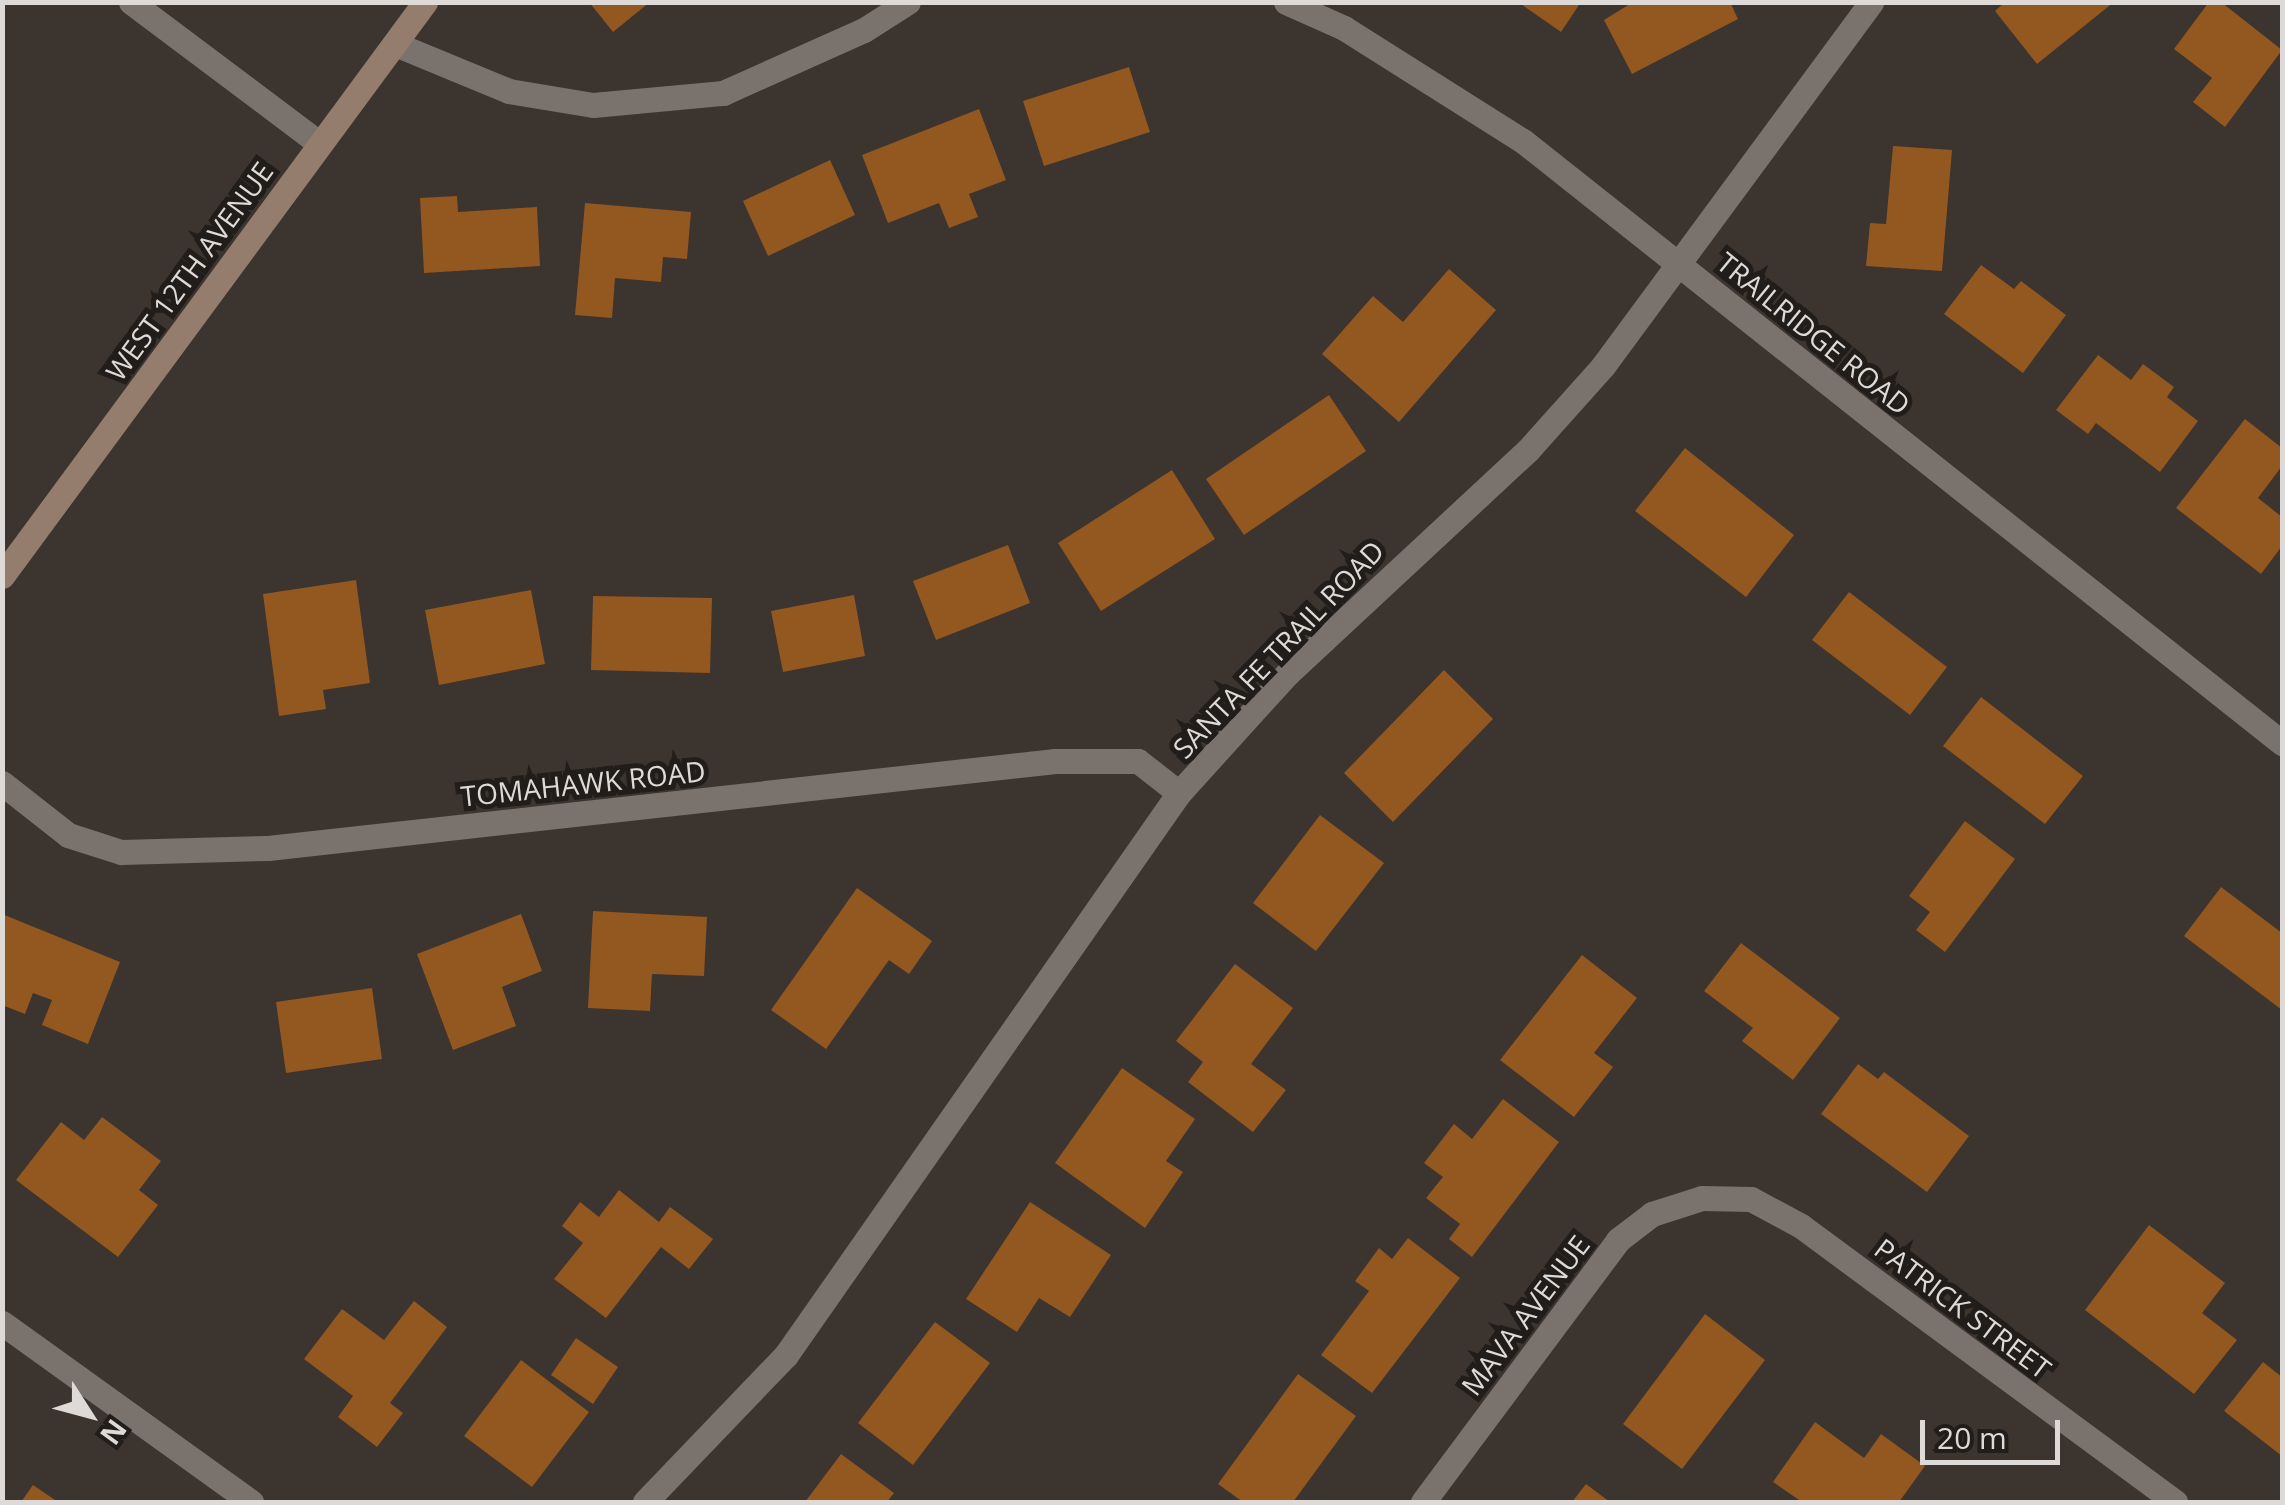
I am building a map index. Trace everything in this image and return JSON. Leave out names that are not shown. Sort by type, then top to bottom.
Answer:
[{"type":"main road","name":"WEST 12TH AVENUE","points":[[2,576],[425,2]]},
{"type":"street","points":[[131,2],[320,144]]},
{"type":"street","points":[[395,44],[509,91],[593,106],[723,93],[864,30],[908,2]]},
{"type":"street","name":"TRAILRIDGE ROAD","points":[[1286,2],[1344,28],[1523,141],[2282,742]]},
{"type":"street","name":"SANTA FE TRAIL ROAD","points":[[645,1502],[786,1355],[1180,793],[1288,673],[1528,450],[1680,264],[1871,2]]},
{"type":"street","name":"TOMAHAWK ROAD","points":[[2,783],[68,835],[121,852],[268,848],[1055,761],[1138,761],[1180,793]]},
{"type":"street","name":"MAVA AVENUE","points":[[1423,1502],[1618,1240],[1652,1214],[1702,1198]]},
{"type":"street","name":"PATRICK STREET","points":[[1702,1198],[1751,1200],[1801,1226],[2174,1502]]},
{"type":"street","points":[[2,1323],[251,1502]]},
{"type":"building","points":[[589,2],[650,2],[613,32]]},
{"type":"building","points":[[1518,2],[1581,2],[1561,32]]},
{"type":"building","points":[[1633,2],[1730,2],[1738,19],[1632,74],[1604,20]]},
{"type":"building","points":[[2005,2],[2114,2],[2037,64],[1995,11]]},
{"type":"building","points":[[2209,2],[2221,2],[2282,50],[2225,127],[2193,102],[2212,78],[2174,49]]},
{"type":"building","points":[[1129,67],[1150,132],[1044,166],[1023,101]]},
{"type":"building","points":[[979,109],[1006,180],[969,194],[978,217],[949,228],[939,203],[888,223],[862,155]]},
{"type":"building","points":[[1893,146],[1952,150],[1942,271],[1866,266],[1870,223],[1886,224]]},
{"type":"building","points":[[830,160],[855,215],[768,256],[743,201]]},
{"type":"building","points":[[457,196],[458,212],[537,207],[540,266],[424,273],[420,198]]},
{"type":"building","points":[[585,203],[691,212],[687,259],[663,257],[661,282],[615,278],[612,318],[575,315]]},
{"type":"building","points":[[1981,265],[2014,289],[2021,281],[2066,315],[2023,373],[1944,314]]},
{"type":"building","points":[[1449,269],[1496,310],[1399,422],[1322,354],[1373,296],[1403,322]]},
{"type":"building","points":[[2098,355],[2131,380],[2143,364],[2174,387],[2167,397],[2198,421],[2160,472],[2096,423],[2088,434],[2056,410]]},
{"type":"building","points":[[1329,395],[1366,451],[1244,535],[1206,479]]},
{"type":"building","points":[[2245,419],[2282,448],[2282,466],[2258,498],[2282,517],[2282,546],[2261,574],[2176,508]]},
{"type":"building","points":[[1685,448],[1794,535],[1746,597],[1635,511]]},
{"type":"building","points":[[1172,470],[1215,539],[1101,611],[1058,543]]},
{"type":"building","points":[[1008,545],[1030,603],[936,640],[913,581]]},
{"type":"building","points":[[356,580],[370,683],[323,690],[326,709],[279,716],[263,594]]},
{"type":"building","points":[[531,590],[545,664],[439,685],[425,610]]},
{"type":"building","points":[[1849,592],[1947,667],[1910,715],[1812,640]]},
{"type":"building","points":[[854,595],[865,656],[783,672],[771,611]]},
{"type":"building","points":[[593,596],[712,598],[710,673],[591,670]]},
{"type":"building","points":[[1444,670],[1493,719],[1393,822],[1344,773]]},
{"type":"building","points":[[1981,697],[2083,776],[2045,824],[1943,746]]},
{"type":"building","points":[[1320,815],[1384,863],[1316,951],[1253,903]]},
{"type":"building","points":[[1965,821],[2015,859],[1945,952],[1916,930],[1930,912],[1909,896]]},
{"type":"building","points":[[2221,887],[2282,933],[2282,1010],[2184,936]]},
{"type":"building","points":[[857,888],[932,941],[909,974],[889,960],[826,1049],[771,1010]]},
{"type":"building","points":[[593,911],[707,917],[704,976],[652,974],[650,1011],[588,1008]]},
{"type":"building","points":[[2,914],[120,962],[88,1044],[42,1025],[52,1000],[33,993],[25,1014],[2,1005]]},
{"type":"building","points":[[521,914],[542,971],[502,987],[516,1026],[453,1050],[417,954]]},
{"type":"building","points":[[1741,943],[1840,1018],[1793,1080],[1742,1041],[1753,1028],[1704,991]]},
{"type":"building","points":[[1582,955],[1637,998],[1594,1053],[1613,1067],[1574,1117],[1500,1060]]},
{"type":"building","points":[[1235,964],[1293,1008],[1251,1064],[1286,1090],[1253,1132],[1188,1082],[1203,1062],[1176,1041]]},
{"type":"building","points":[[372,988],[382,1059],[286,1073],[276,1002]]},
{"type":"building","points":[[1858,1064],[1878,1079],[1884,1072],[1969,1136],[1927,1192],[1821,1114]]},
{"type":"building","points":[[1122,1068],[1195,1119],[1166,1161],[1183,1172],[1145,1228],[1055,1163]]},
{"type":"building","points":[[1503,1099],[1559,1142],[1472,1257],[1449,1239],[1460,1224],[1426,1198],[1443,1177],[1424,1163],[1454,1124],[1472,1139]]},
{"type":"building","points":[[102,1117],[161,1161],[139,1190],[158,1205],[118,1257],[16,1180],[61,1122],[84,1140]]},
{"type":"building","points":[[619,1190],[659,1222],[670,1207],[713,1239],[689,1269],[661,1247],[606,1318],[554,1279],[583,1243],[562,1226],[580,1202],[599,1217]]},
{"type":"building","points":[[1030,1202],[1111,1255],[1070,1317],[1039,1298],[1017,1332],[966,1299]]},
{"type":"building","points":[[2149,1225],[2225,1283],[2202,1313],[2237,1340],[2194,1394],[2085,1310]]},
{"type":"building","points":[[1408,1238],[1460,1278],[1372,1393],[1321,1355],[1369,1291],[1355,1281],[1379,1248],[1392,1259]]},
{"type":"building","points":[[414,1301],[447,1327],[390,1403],[403,1413],[377,1447],[338,1417],[353,1396],[304,1359],[342,1309],[384,1340]]},
{"type":"building","points":[[1705,1314],[1765,1360],[1682,1469],[1623,1424]]},
{"type":"building","points":[[935,1322],[990,1363],[913,1465],[858,1423]]},
{"type":"building","points":[[576,1338],[618,1367],[593,1404],[551,1375]]},
{"type":"building","points":[[521,1360],[589,1412],[532,1487],[464,1436]]},
{"type":"building","points":[[2263,1362],[2282,1377],[2282,1456],[2224,1411]]},
{"type":"building","points":[[1298,1374],[1356,1416],[1293,1502],[1243,1502],[1218,1484]]},
{"type":"building","points":[[1815,1422],[1864,1458],[1881,1434],[1925,1466],[1899,1502],[1802,1502],[1773,1482]]},
{"type":"building","points":[[841,1454],[894,1493],[887,1502],[805,1502]]},
{"type":"building","points":[[1586,1484],[1610,1502],[1572,1502]]},
{"type":"building","points":[[33,1485],[58,1502],[21,1502]]}]
